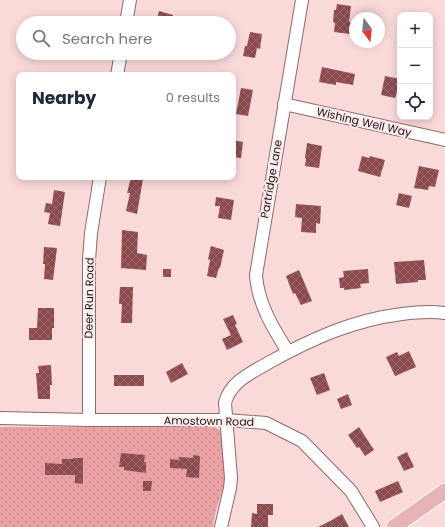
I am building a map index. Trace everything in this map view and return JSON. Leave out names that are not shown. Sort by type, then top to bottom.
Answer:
[{"type":"main road","points":[[394,527],[445,491]]},
{"type":"street","points":[[127,16],[130,0]]},
{"type":"street","name":"Partridge Lane","points":[[288,352],[264,310],[256,275],[302,0]]},
{"type":"street","points":[[118,72],[120,60]]},
{"type":"street","name":"Wishing Well Way","points":[[284,104],[445,140]]},
{"type":"street","name":"Deer Run Road","points":[[89,420],[89,253],[100,180]]},
{"type":"street","points":[[221,527],[231,478],[225,403],[232,388],[243,378],[288,352],[325,334],[362,321],[385,316],[413,312],[445,313]]},
{"type":"street","name":"Amostown Road","points":[[0,418],[89,420],[226,420],[266,423],[302,441],[351,491],[373,527]]},
{"type":"shaded area","points":[[0,427],[215,427],[221,431],[225,475],[213,527],[0,527]]},
{"type":"building","points":[[337,4],[351,6],[349,12],[349,34],[334,32],[334,10],[336,10]]},
{"type":"building","points":[[159,11],[173,15],[173,16],[158,16]]},
{"type":"building","points":[[250,32],[262,34],[260,49],[257,48],[255,58],[243,56]]},
{"type":"building","points":[[322,67],[355,74],[353,85],[336,82],[336,85],[319,82]]},
{"type":"building","points":[[385,76],[397,78],[397,92],[395,98],[381,95]]},
{"type":"building","points":[[241,88],[253,90],[248,116],[236,114]]},
{"type":"building","points":[[236,141],[243,142],[241,158],[236,157]]},
{"type":"building","points":[[307,143],[322,146],[319,168],[305,166]]},
{"type":"building","points":[[362,156],[369,158],[370,156],[385,160],[380,177],[358,171]]},
{"type":"building","points":[[419,166],[439,170],[435,187],[429,186],[428,190],[414,188]]},
{"type":"building","points":[[130,180],[143,180],[137,214],[126,211],[130,193],[127,193]]},
{"type":"building","points":[[54,190],[65,192],[60,226],[48,224],[50,213],[44,212],[46,203],[52,204]]},
{"type":"building","points":[[399,193],[412,196],[409,208],[396,205]]},
{"type":"building","points":[[216,197],[234,200],[231,220],[218,218],[220,206],[215,206]]},
{"type":"building","points":[[296,204],[321,206],[320,224],[316,223],[316,233],[301,232],[302,218],[295,217]]},
{"type":"building","points":[[122,230],[138,232],[137,253],[147,255],[146,270],[121,268]]},
{"type":"building","points":[[211,246],[224,250],[216,278],[207,276],[210,260],[208,259]]},
{"type":"building","points":[[44,247],[57,248],[53,280],[44,279]]},
{"type":"building","points":[[424,260],[426,280],[396,284],[394,262]]},
{"type":"building","points":[[163,269],[171,269],[171,277],[163,277]]},
{"type":"building","points":[[368,269],[369,283],[360,284],[361,288],[344,290],[344,288],[340,288],[339,278],[344,277],[343,271]]},
{"type":"building","points":[[299,270],[312,301],[301,305],[295,293],[293,294],[286,276]]},
{"type":"building","points":[[120,287],[133,287],[132,323],[121,323],[122,304],[119,304]]},
{"type":"building","points":[[38,308],[54,308],[54,328],[52,328],[52,340],[29,340],[29,328],[37,328]]},
{"type":"building","points":[[233,315],[237,324],[235,325],[243,342],[227,350],[222,339],[231,335],[223,319]]},
{"type":"building","points":[[409,351],[416,367],[395,376],[386,357],[397,352],[399,356]]},
{"type":"building","points":[[182,363],[188,374],[171,383],[166,372]]},
{"type":"building","points":[[51,365],[52,385],[50,385],[50,399],[38,399],[36,373],[39,373],[38,366]]},
{"type":"building","points":[[324,373],[330,390],[317,395],[310,378]]},
{"type":"building","points":[[114,375],[144,375],[144,386],[114,386]]},
{"type":"building","points":[[348,394],[352,405],[341,409],[337,399]]},
{"type":"building","points":[[359,427],[374,450],[365,456],[348,435]]},
{"type":"building","points":[[407,452],[414,467],[404,471],[397,457]]},
{"type":"building","points":[[121,453],[145,455],[144,462],[146,462],[146,473],[124,470],[124,467],[119,467]]},
{"type":"building","points":[[193,455],[200,456],[199,478],[186,477],[187,469],[170,468],[170,459],[179,460],[179,457],[193,458]]},
{"type":"building","points":[[83,458],[83,484],[75,483],[75,475],[45,475],[45,463],[62,464],[62,459]]},
{"type":"building","points":[[143,481],[152,481],[151,491],[143,491]]},
{"type":"building","points":[[398,481],[403,492],[380,502],[375,491]]},
{"type":"building","points":[[257,504],[273,504],[273,515],[268,515],[268,527],[251,527],[252,513],[257,514]]},
{"type":"building","points":[[342,514],[349,527],[318,527],[332,520]]}]
